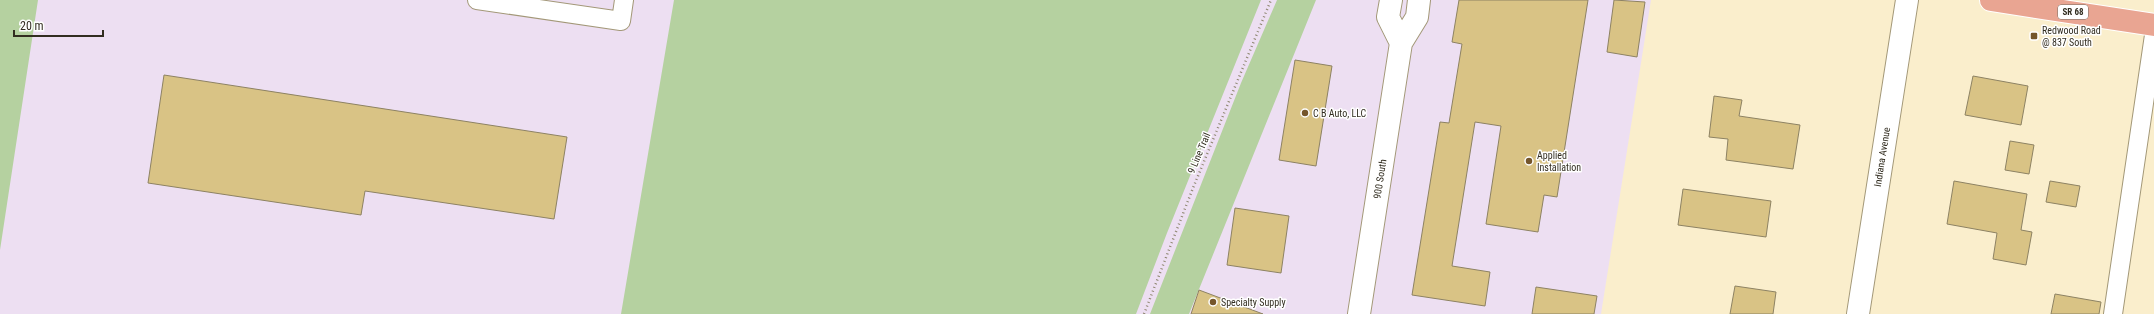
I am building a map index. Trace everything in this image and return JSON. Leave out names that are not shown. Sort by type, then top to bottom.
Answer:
[{"type":"main road","name":"SR 68","points":[[1991,0],[2154,25]]},
{"type":"street","points":[[1391,0],[1388,17],[1401,43]]},
{"type":"street","name":"900 South","points":[[1359,314],[1401,43],[1416,17],[1419,0]]},
{"type":"street","name":"Indiana Avenue","points":[[1858,314],[1907,0]]},
{"type":"lane","points":[[477,0],[621,21],[624,0]]},
{"type":"lane","points":[[2113,314],[2154,35]]},
{"type":"path","name":"9 Line Trail","points":[[1144,314],[1193,188],[1271,0]]},
{"type":"shaded area","points":[[0,0],[1651,0],[1601,314],[0,314]]},
{"type":"green space","points":[[0,0],[38,0],[0,250]]},
{"type":"green space","points":[[674,0],[1261,0],[1136,314],[621,314]]},
{"type":"green space","points":[[1277,0],[1316,0],[1189,314],[1150,314],[1241,83]]},
{"type":"building","name":"Applied Installation","points":[[1459,0],[1588,0],[1557,197],[1544,195],[1538,232],[1486,224],[1501,126],[1475,122],[1452,266],[1490,272],[1485,306],[1412,295],[1440,122],[1449,123],[1462,44],[1452,42]]},
{"type":"building","points":[[1614,0],[1645,2],[1637,57],[1607,52]]},
{"type":"building","name":"C B Auto, LLC","points":[[1295,60],[1332,66],[1316,166],[1279,160]]},
{"type":"building","points":[[164,75],[567,137],[554,219],[365,191],[361,215],[148,183]]},
{"type":"building","points":[[1973,76],[2028,86],[2021,125],[1965,115]]},
{"type":"building","points":[[1714,96],[1742,100],[1739,116],[1800,125],[1793,169],[1726,160],[1728,139],[1709,137]]},
{"type":"building","points":[[2010,141],[2034,145],[2029,174],[2005,170]]},
{"type":"building","points":[[1954,181],[2027,194],[2021,230],[2032,232],[2026,265],[1993,259],[1997,233],[1947,224]]},
{"type":"building","points":[[2050,181],[2080,186],[2076,207],[2046,202]]},
{"type":"building","points":[[1683,189],[1771,201],[1766,237],[1678,225]]},
{"type":"building","points":[[1235,208],[1289,216],[1281,273],[1227,265]]},
{"type":"building","points":[[1735,286],[1776,292],[1773,314],[1730,314]]},
{"type":"building","points":[[1536,287],[1597,296],[1594,314],[1532,314]]},
{"type":"building","name":"Specialty Supply","points":[[1199,290],[1263,314],[1191,314]]},
{"type":"building","points":[[2055,294],[2101,302],[2099,314],[2051,314]]},
{"type":"place","name":"Redwood Road @ 837 South","points":[[2034,36]]},
{"type":"place","name":"C B Auto, LLC","points":[[1305,113]]},
{"type":"place","name":"Applied Installation","points":[[1529,161]]},
{"type":"place","name":"Specialty Supply","points":[[1213,302]]}]
